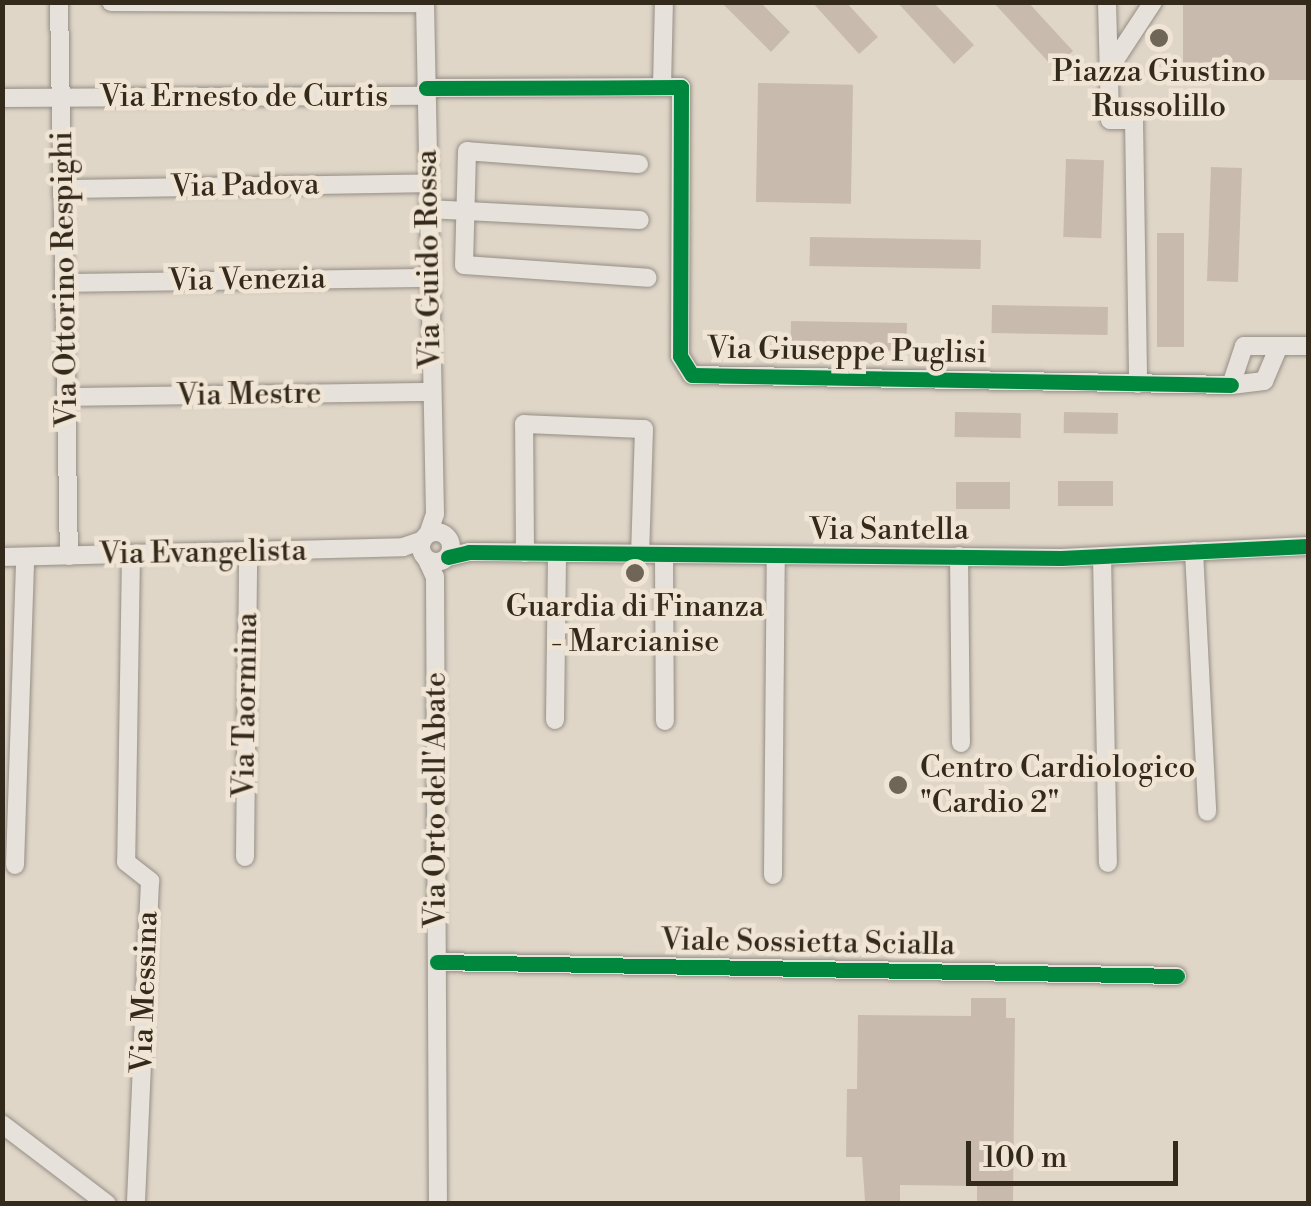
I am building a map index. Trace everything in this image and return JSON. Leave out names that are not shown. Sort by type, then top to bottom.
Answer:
[{"type":"street","name":"Via Ottorino Respighi","points":[[59,2],[70,556]]},
{"type":"street","points":[[111,2],[425,3]]},
{"type":"street","points":[[664,2],[672,87]]},
{"type":"street","points":[[1108,2],[1110,120],[1134,120],[1138,384]]},
{"type":"street","points":[[1109,70],[1154,2]]},
{"type":"street","name":"Via Guido Rossa","points":[[425,3],[436,551]]},
{"type":"street","name":"Via Ernesto de Curtis","points":[[2,98],[672,87]]},
{"type":"street","name":"Via Giuseppe Puglisi","points":[[672,87],[680,356],[692,374],[1231,385]]},
{"type":"street","points":[[639,164],[467,151],[462,211],[464,266],[648,278]]},
{"type":"street","name":"Via Padova","points":[[63,188],[428,183]]},
{"type":"street","points":[[428,209],[640,220]]},
{"type":"street","name":"Via Venezia","points":[[65,283],[429,278]]},
{"type":"street","points":[[1279,346],[1264,381],[1231,385],[1244,346],[1279,346],[1308,346]]},
{"type":"street","name":"Via Mestre","points":[[68,398],[431,392]]},
{"type":"street","points":[[525,553],[524,424],[644,429],[640,556]]},
{"type":"street","name":"Via Santella","points":[[436,551],[776,558],[1102,556],[1308,546]]},
{"type":"street","name":"Via Evangelista","points":[[2,557],[403,548],[436,551]]},
{"type":"street","name":"Via Orto dell'Abate","points":[[436,551],[438,1204]]},
{"type":"street","name":"Via Taormina","points":[[245,857],[248,552]]},
{"type":"street","points":[[1194,552],[1208,812]]},
{"type":"street","points":[[556,553],[556,720]]},
{"type":"street","name":"Via Messina","points":[[132,555],[126,862],[150,882],[136,1204]]},
{"type":"street","points":[[664,556],[665,721]]},
{"type":"street","points":[[958,556],[961,742]]},
{"type":"street","points":[[1102,556],[1108,863]]},
{"type":"street","points":[[15,866],[25,557]]},
{"type":"street","points":[[774,875],[776,558]]},
{"type":"street","name":"Viale Sossietta Scialla","points":[[437,962],[1178,976]]},
{"type":"street","points":[[2,1124],[107,1204]]},
{"type":"building","points":[[721,2],[760,2],[790,32],[771,52]]},
{"type":"building","points":[[812,2],[846,2],[878,37],[859,54]]},
{"type":"building","points":[[897,2],[933,2],[974,45],[954,64]]},
{"type":"building","points":[[993,2],[1028,2],[1073,51],[1054,68]]},
{"type":"building","points":[[1183,2],[1308,2],[1308,80],[1183,80]]},
{"type":"building","points":[[758,83],[853,85],[851,204],[756,202]]},
{"type":"building","points":[[1066,159],[1104,160],[1101,238],[1063,237]]},
{"type":"building","points":[[1211,167],[1242,168],[1238,282],[1207,281]]},
{"type":"building","points":[[1157,233],[1184,233],[1184,347],[1157,347]]},
{"type":"building","points":[[810,237],[981,240],[980,269],[809,266]]},
{"type":"building","points":[[992,305],[1108,307],[1107,335],[992,333]]},
{"type":"building","points":[[791,321],[907,323],[906,351],[791,349]]},
{"type":"building","points":[[955,412],[1021,413],[1021,438],[955,437]]},
{"type":"building","points":[[1064,412],[1118,413],[1118,434],[1064,433]]},
{"type":"building","points":[[1058,481],[1113,481],[1113,506],[1058,506]]},
{"type":"building","points":[[956,482],[1010,482],[1010,509],[956,509]]},
{"type":"building","points":[[971,998],[1006,998],[1006,1018],[1015,1018],[1013,1202],[977,1202],[977,1186],[900,1185],[900,1201],[865,1201],[862,1157],[846,1157],[847,1089],[857,1089],[858,1015],[971,1016]]},
{"type":"cycle path","points":[[426,88],[681,87],[680,356],[692,375],[1231,385]]},
{"type":"cycle path","points":[[448,557],[469,552],[1061,558],[1308,546]]},
{"type":"cycle path","points":[[437,962],[1177,976]]},
{"type":"place","name":"Piazza Giustino Russolillo","points":[[1159,38]]},
{"type":"place","name":"Guardia di Finanza - Marcianise","points":[[635,573]]},
{"type":"place","name":"Centro Cardiologico \"Cardio 2\"","points":[[898,785]]}]
